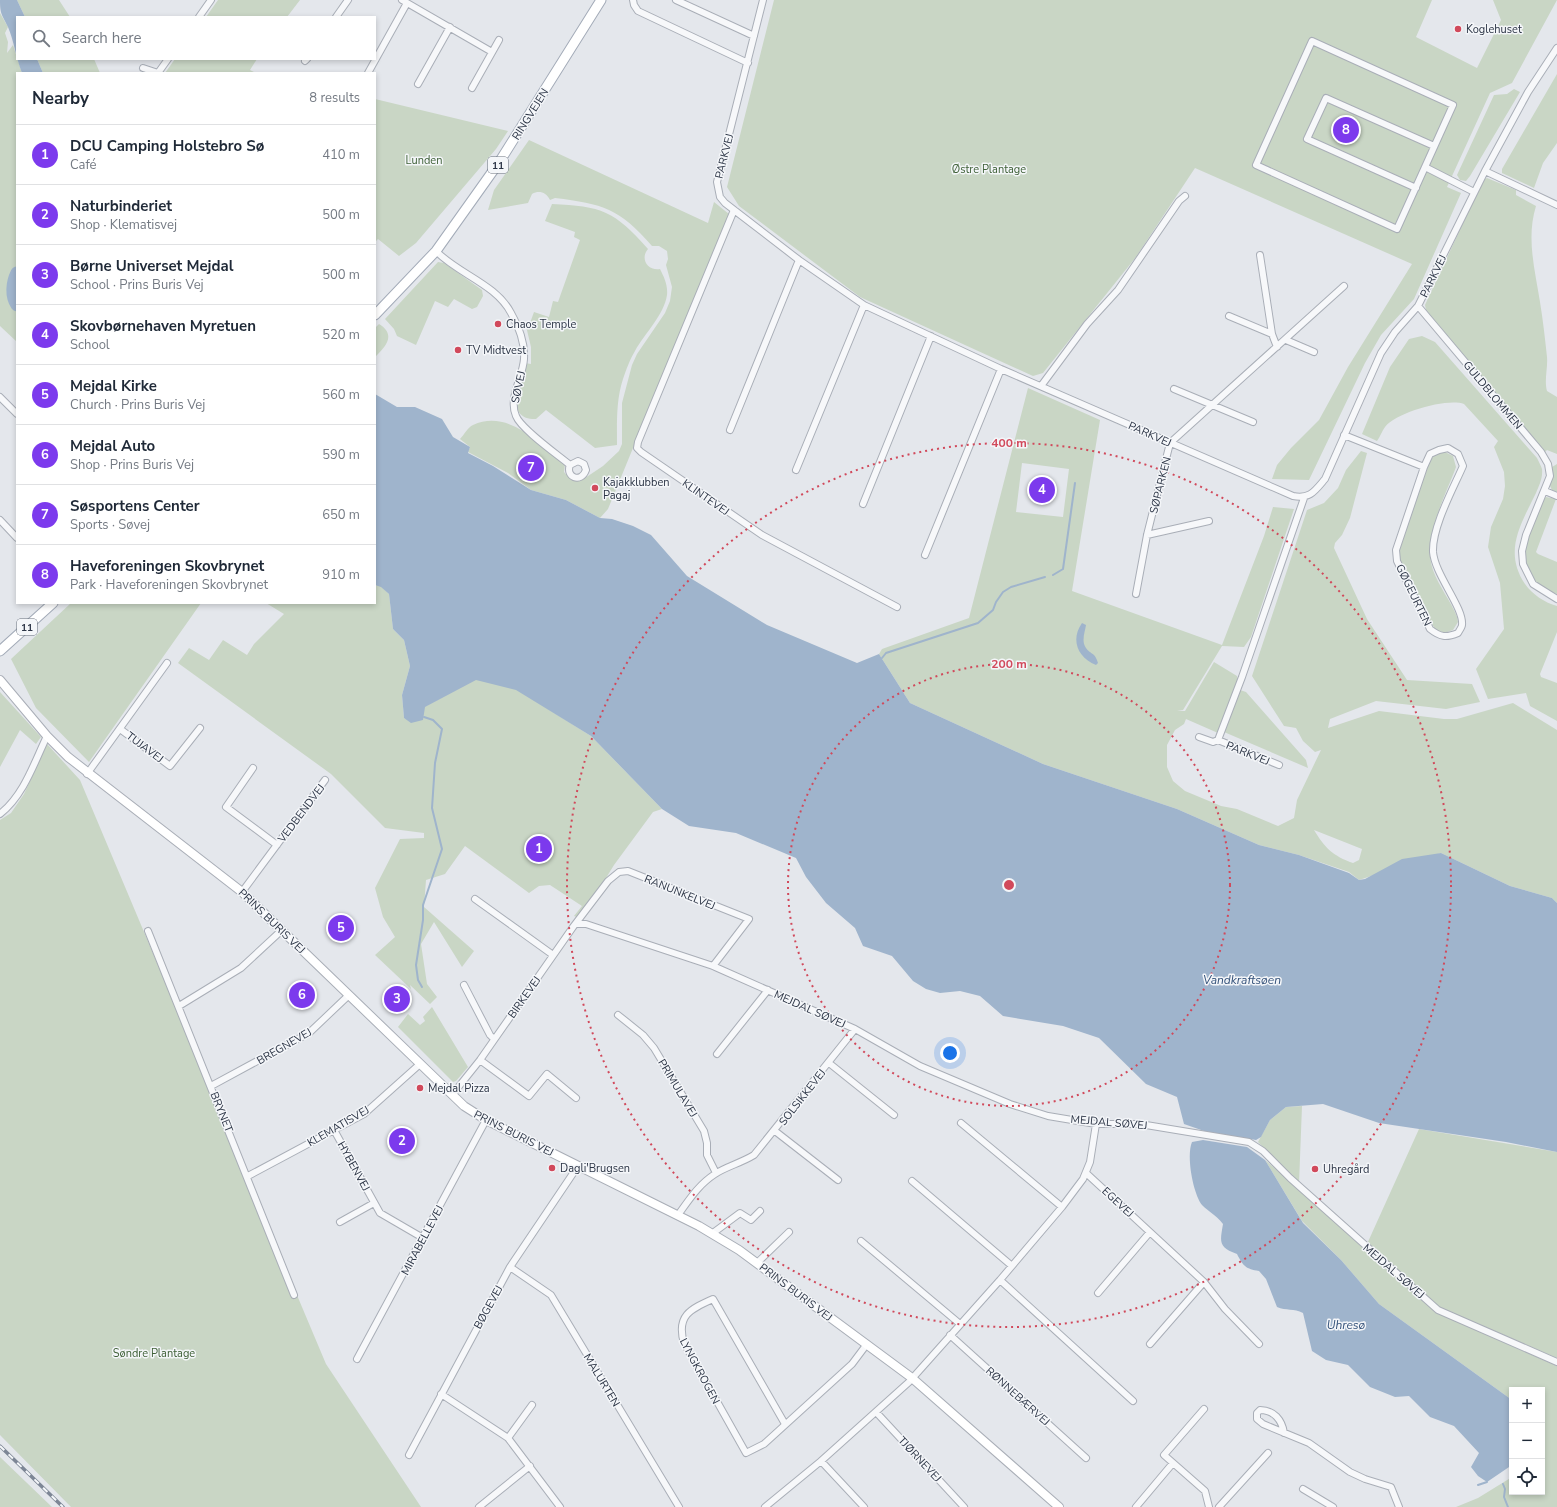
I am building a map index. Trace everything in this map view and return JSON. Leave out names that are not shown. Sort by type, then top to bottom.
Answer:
[{"type":"main road","name":"RINGVEJEN","points":[[376,314],[436,251],[500,161],[601,0]]},
{"type":"main road","name":"11","points":[[0,651],[52,604]]},
{"type":"street","points":[[200,16],[212,0]]},
{"type":"street","points":[[337,16],[348,0]]},
{"type":"street","points":[[633,0],[638,11],[748,63]]},
{"type":"street","points":[[676,0],[754,36]]},
{"type":"street","name":"PARKVEJ","points":[[763,0],[718,182],[720,197],[734,210],[799,260],[864,305],[1001,369],[1293,496],[1304,498],[1315,492],[1325,479],[1381,354],[1395,332],[1418,306],[1485,171],[1528,92],[1557,48]]},
{"type":"street","points":[[376,58],[405,2],[492,52]]},
{"type":"street","points":[[418,84],[450,28]]},
{"type":"street","points":[[472,88],[499,40]]},
{"type":"street","points":[[1312,41],[1453,105],[1425,167],[1397,229],[1256,165],[1312,41]]},
{"type":"street","points":[[159,72],[167,60]]},
{"type":"street","points":[[369,72],[375,60]]},
{"type":"street","points":[[143,68],[155,72]]},
{"type":"street","points":[[1416,188],[1307,139],[1326,98],[1434,146]]},
{"type":"street","points":[[1425,167],[1474,192]]},
{"type":"street","points":[[1485,171],[1557,205]]},
{"type":"street","points":[[1040,386],[1087,324],[1118,290],[1179,201],[1185,196]]},
{"type":"street","name":"KLINTEVEJ","points":[[734,210],[638,442],[637,448],[762,535],[896,607]]},
{"type":"street","name":"SØVEJ","points":[[436,251],[499,297],[510,311],[523,338],[524,350],[524,360],[514,397],[516,417],[523,426],[570,465]]},
{"type":"street","points":[[1260,255],[1272,334],[1277,347]]},
{"type":"street","points":[[730,430],[799,260]]},
{"type":"street","name":"SØPARKEN","points":[[1136,594],[1147,535],[1170,443],[1286,340],[1344,286]]},
{"type":"street","points":[[796,470],[864,305]]},
{"type":"street","name":"GULDBLOMMEN","points":[[1418,306],[1541,452],[1548,464],[1550,476],[1526,535],[1522,551],[1523,564],[1533,584],[1557,598]]},
{"type":"street","points":[[1229,316],[1272,334]]},
{"type":"street","points":[[862,504],[931,336]]},
{"type":"street","points":[[1286,340],[1314,352]]},
{"type":"street","points":[[925,555],[1001,369]]},
{"type":"street","points":[[1174,389],[1253,422]]},
{"type":"street","points":[[1,398],[16,413]]},
{"type":"street","points":[[1344,435],[1424,467]]},
{"type":"street","name":"GØGEURTEN","points":[[1448,448],[1458,454],[1463,466],[1435,534],[1433,551],[1435,564],[1461,615],[1462,625],[1458,633],[1448,637],[1439,636],[1430,629],[1396,561],[1398,540],[1424,467],[1430,454],[1448,448]]},
{"type":"street","points":[[1545,491],[1557,496]]},
{"type":"street","name":"PARKVEJ","points":[[1218,740],[1242,677],[1304,498]]},
{"type":"street","points":[[0,520],[16,537]]},
{"type":"street","points":[[1147,535],[1209,521]]},
{"type":"street","name":"TUJAVEJ","points":[[87,774],[167,663]]},
{"type":"street","name":"PRINS BURIS VEJ","points":[[0,680],[47,736],[87,774],[223,875],[464,1106],[486,1120],[713,1233],[757,1263],[912,1378],[1058,1507]]},
{"type":"street","name":"TUJAVEJ","points":[[120,729],[170,766],[200,728]]},
{"type":"street","points":[[0,814],[12,804],[18,795],[47,736]]},
{"type":"street","name":"PARKVEJ","points":[[1199,737],[1213,742],[1218,740],[1279,765]]},
{"type":"street","name":"VEDBENDVEJ","points":[[253,768],[226,807],[277,845]]},
{"type":"street","name":"VEDBENDVEJ","points":[[242,892],[326,780]]},
{"type":"street","name":"RANUNKELVEJ","points":[[577,924],[608,881],[618,872],[628,871],[748,919],[713,966]]},
{"type":"street","points":[[475,899],[553,955]]},
{"type":"street","name":"BIRKEVEJ","points":[[452,1095],[480,1060],[553,955],[577,924]]},
{"type":"street","name":"MEJDAL SØVEJ","points":[[577,924],[586,924],[713,966],[855,1029],[920,1066],[1010,1104],[1048,1116],[1096,1124],[1140,1124],[1249,1142],[1257,1145],[1290,1178],[1438,1310],[1557,1362]]},
{"type":"street","points":[[179,1006],[241,968],[282,930]]},
{"type":"street","name":"BRYNET","points":[[148,931],[248,1176],[294,1295]]},
{"type":"street","points":[[464,985],[490,1035],[494,1039]]},
{"type":"street","points":[[717,1054],[768,990]]},
{"type":"street","name":"BREGNEVEJ","points":[[211,1086],[310,1033],[349,995]]},
{"type":"street","name":"PRIMULAVEJ","points":[[618,1016],[643,1035],[654,1048],[704,1131],[707,1142],[707,1155],[716,1173]]},
{"type":"street","name":"SOLSIKKEVEJ","points":[[678,1215],[693,1193],[716,1173],[740,1164],[754,1155],[855,1029]]},
{"type":"street","points":[[480,1060],[530,1096],[548,1074],[576,1098]]},
{"type":"street","name":"SOLSIKKEVEJ","points":[[829,1063],[894,1115]]},
{"type":"street","name":"KLEMATISVEJ","points":[[248,1176],[364,1114],[420,1064]]},
{"type":"street","name":"MIRABELLEVEJ","points":[[357,1359],[486,1120]]},
{"type":"street","points":[[961,1123],[1062,1207]]},
{"type":"street","points":[[765,1507],[821,1461],[912,1378],[1000,1280],[1062,1207],[1083,1179],[1094,1143],[1096,1124]]},
{"type":"street","name":"HYBENVEJ","points":[[334,1130],[380,1213],[423,1238]]},
{"type":"street","name":"SOLSIKKEVEJ","points":[[774,1131],[838,1180]]},
{"type":"street","name":"BØGEVEJ","points":[[409,1455],[510,1267],[578,1166]]},
{"type":"street","name":"EGEVEJ","points":[[1086,1172],[1204,1282],[1225,1309],[1259,1344]]},
{"type":"street","points":[[912,1182],[1012,1266]]},
{"type":"street","name":"HYBENVEJ","points":[[340,1222],[374,1203]]},
{"type":"street","points":[[713,1233],[740,1214],[751,1220],[760,1211]]},
{"type":"street","points":[[757,1263],[789,1232]]},
{"type":"street","points":[[1098,1293],[1150,1232]]},
{"type":"street","points":[[861,1241],[960,1324]]},
{"type":"street","name":"MALURTEN","points":[[510,1267],[551,1295],[679,1507]]},
{"type":"street","points":[[1000,1280],[1133,1401]]},
{"type":"street","points":[[1150,1344],[1204,1282]]},
{"type":"street","name":"LYNGKROGEN","points":[[785,1424],[713,1299],[696,1306],[688,1312],[682,1320],[680,1331],[684,1343],[746,1453],[764,1444],[852,1364],[867,1344]]},
{"type":"street","name":"RØNNEBÆRVEJ","points":[[950,1335],[1086,1458]]},
{"type":"street","points":[[441,1394],[508,1438],[560,1507]]},
{"type":"street","points":[[508,1438],[532,1405]]},
{"type":"street","points":[[1204,1409],[1164,1455],[1205,1491],[1209,1507]]},
{"type":"street","points":[[1284,1432],[1282,1422],[1276,1415],[1267,1410],[1260,1410],[1257,1413],[1257,1419],[1263,1424],[1315,1447],[1355,1474],[1391,1487],[1399,1507]]},
{"type":"street","name":"TJØRNEVEJ","points":[[876,1412],[964,1507]]},
{"type":"street","points":[[1219,1507],[1268,1453]]},
{"type":"street","points":[[821,1461],[864,1507]]},
{"type":"street","points":[[1136,1507],[1173,1463]]},
{"type":"street","points":[[479,1507],[530,1466]]},
{"type":"street","points":[[1302,1489],[1333,1507]]},
{"type":"green space","points":[[17,0],[59,0],[69,16],[25,16]]},
{"type":"green space","points":[[218,0],[300,0],[288,16],[207,16]]},
{"type":"green space","name":"Østre Plantage","points":[[774,0],[1432,0],[1416,37],[1477,68],[1501,20],[1493,0],[1557,0],[1512,83],[1490,93],[1447,187],[1461,193],[1414,299],[1381,335],[1365,363],[1309,480],[1272,479],[1277,465],[1291,448],[1319,420],[1348,367],[1412,264],[1195,168],[1136,257],[1043,373],[1033,376],[860,297],[739,206],[727,187]]},
{"type":"green space","points":[[0,13],[8,27],[5,33],[8,42],[7,53],[13,45],[16,60],[18,60],[22,72],[16,72],[16,341],[0,326]]},
{"type":"green space","points":[[37,60],[94,60],[100,72],[43,72]]},
{"type":"green space","points":[[174,60],[256,60],[250,70],[254,72],[166,72]]},
{"type":"green space","points":[[1557,74],[1557,143],[1543,163],[1534,188],[1502,173],[1502,169]]},
{"type":"green space","points":[[1514,89],[1520,92],[1470,176],[1466,181],[1460,180],[1457,175],[1494,95],[1507,94]]},
{"type":"green space","name":"Lunden","points":[[376,99],[508,131],[496,149],[416,243],[399,256],[378,239],[376,241]]},
{"type":"green space","points":[[529,140],[708,223],[714,202],[729,214],[608,509],[600,518],[566,500],[531,490],[508,473],[468,452],[470,447],[460,439],[471,426],[486,421],[498,421],[511,425],[534,438],[565,464],[564,472],[571,480],[582,480],[603,466],[619,451],[622,444],[622,403],[632,365],[637,354],[665,313],[670,301],[672,287],[666,265],[668,259],[667,251],[659,246],[652,246],[630,223],[609,210],[572,200],[555,198],[550,200],[546,195],[540,192],[532,194],[528,203],[488,210],[494,190]]},
{"type":"green space","points":[[1487,178],[1516,190],[1516,195],[1536,206],[1532,230],[1532,254],[1547,357],[1546,387],[1547,391],[1557,397],[1557,454],[1547,450],[1545,452],[1426,310],[1425,305],[1483,180]]},
{"type":"green space","points":[[552,204],[595,209],[606,213],[626,226],[648,249],[645,256],[646,263],[652,268],[660,269],[666,284],[667,295],[662,310],[633,354],[623,379],[618,403],[617,445],[595,448],[546,410],[536,419],[526,418],[520,413],[517,407],[518,389],[525,363],[531,364],[531,347],[526,326],[530,323],[534,312],[549,317],[553,301],[558,302],[580,240],[574,237],[575,232],[545,221]]},
{"type":"green space","points":[[438,262],[444,263],[482,290],[483,296],[477,307],[472,309],[454,299],[448,307],[435,301],[416,345],[397,336],[394,329],[385,319]]},
{"type":"green space","points":[[379,324],[384,328],[387,332],[388,341],[376,356],[376,327]]},
{"type":"green space","points":[[1422,336],[1435,342],[1537,458],[1542,469],[1542,476],[1536,493],[1520,527],[1515,549],[1515,560],[1519,572],[1528,588],[1543,600],[1557,606],[1557,632],[1540,674],[1541,677],[1557,683],[1557,721],[1530,706],[1526,693],[1488,699],[1476,669],[1504,629],[1500,583],[1488,547],[1491,527],[1503,499],[1505,486],[1504,472],[1494,447],[1498,441],[1464,404],[1456,403],[1435,405],[1400,416],[1391,421],[1385,427],[1377,441],[1362,434],[1390,367],[1409,339]]},
{"type":"green space","points":[[1028,388],[1100,420],[1072,591],[1222,645],[1264,536],[1273,507],[1294,509],[1251,637],[1244,647],[1222,646],[1183,710],[1177,711],[1185,711],[1214,662],[1237,676],[1238,680],[1218,733],[1186,719],[1184,724],[1175,730],[1167,745],[1167,767],[1173,781],[1185,791],[1221,806],[1237,809],[1278,826],[1294,818],[1297,800],[1321,750],[1315,752],[1303,741],[1296,728],[1284,726],[1252,676],[1307,510],[1324,503],[1338,488],[1346,470],[1361,451],[1367,453],[1350,518],[1342,535],[1335,543],[1334,548],[1367,619],[1407,680],[1472,684],[1480,702],[1446,709],[1376,701],[1330,719],[1328,728],[1379,711],[1444,719],[1457,719],[1513,703],[1557,730],[1557,903],[1552,898],[1510,886],[1441,853],[1359,880],[1349,872],[1299,855],[1259,845],[1177,809],[1043,764],[910,703],[879,654],[882,649],[969,618]],"holes":[[[1022,463],[1069,469],[1063,517],[1016,512]],[[1314,830],[1362,849],[1359,860],[1353,863],[1330,851]]]},
{"type":"green space","points":[[1443,451],[1453,456],[1456,467],[1436,518],[1430,545],[1430,558],[1438,582],[1457,617],[1458,622],[1453,630],[1444,633],[1435,629],[1415,594],[1400,560],[1400,550],[1405,525],[1429,461],[1433,456]]},
{"type":"green space","points":[[1557,464],[1557,492],[1552,490],[1549,484],[1552,467]]},
{"type":"green space","points":[[1546,497],[1556,499],[1536,552],[1557,562],[1557,594],[1544,588],[1535,581],[1529,572],[1526,563],[1525,553],[1530,531],[1541,504]]},
{"type":"green space","points":[[376,585],[381,586],[389,594],[393,629],[404,640],[410,666],[402,695],[404,718],[409,720],[423,712],[424,707],[476,679],[516,689],[591,736],[662,809],[653,812],[614,865],[579,918],[574,916],[582,906],[550,885],[539,886],[529,893],[465,846],[445,874],[426,880],[424,907],[474,951],[462,967],[434,922],[421,944],[427,984],[437,997],[430,1004],[410,985],[411,989],[375,955],[395,937],[383,917],[375,888],[400,839],[424,838],[424,833],[385,828],[331,774],[178,663],[189,648],[209,660],[223,640],[247,655],[254,644],[284,614],[268,604],[376,604]]},
{"type":"green space","points":[[70,604],[200,604],[89,762],[36,708],[11,659]]},
{"type":"green space","points":[[1240,690],[1246,692],[1306,760],[1308,768],[1224,732]]},
{"type":"green space","points":[[0,692],[41,737],[36,744],[20,730],[0,767]]},
{"type":"green space","name":"Søndre Plantage","points":[[47,744],[80,780],[326,1364],[421,1507],[71,1507],[0,1435],[0,820],[11,813],[24,794]]},
{"type":"green space","points":[[432,1007],[468,1067],[456,1081],[453,1082],[398,1027],[408,1014],[420,1025],[425,1021],[423,1017]]},
{"type":"green space","points":[[1302,1106],[1299,1184],[1258,1142],[1270,1120],[1286,1107]]},
{"type":"green space","points":[[1419,1129],[1557,1152],[1557,1358],[1439,1307],[1367,1244]]},
{"type":"green space","points":[[1265,1160],[1317,1204],[1360,1245],[1437,1313],[1557,1366],[1557,1507],[1456,1507],[1478,1498],[1509,1479],[1509,1495],[1545,1495],[1545,1387],[1509,1387],[1509,1398],[1379,1304],[1341,1260],[1302,1221]]},
{"type":"green space","points":[[0,1457],[52,1507],[0,1507]]},
{"type":"water","points":[[0,0],[17,0],[25,16],[16,16],[16,53],[10,32],[1,12]]},
{"type":"water","points":[[17,60],[37,60],[43,72],[22,72]]},
{"type":"water","name":"Vandkraftsøen","points":[[376,395],[397,407],[415,407],[442,419],[453,437],[470,447],[468,453],[493,466],[531,490],[566,500],[600,518],[612,519],[633,526],[651,535],[687,576],[767,625],[857,663],[879,654],[910,703],[1043,764],[1177,809],[1259,845],[1299,855],[1349,873],[1359,880],[1365,879],[1402,859],[1441,853],[1510,886],[1552,898],[1557,903],[1557,1152],[1506,1142],[1379,1123],[1323,1104],[1286,1107],[1270,1120],[1261,1137],[1256,1140],[1204,1131],[1184,1124],[1177,1097],[1146,1084],[1099,1038],[1063,1026],[1003,1016],[980,996],[960,991],[940,993],[926,989],[913,981],[892,956],[863,946],[855,928],[826,903],[806,877],[796,858],[736,833],[689,826],[662,809],[591,736],[516,690],[476,680],[425,707],[423,720],[411,723],[404,718],[402,695],[410,666],[404,640],[393,629],[389,594],[381,587],[376,585]]},
{"type":"water","points":[[1082,623],[1086,625],[1084,636],[1085,645],[1096,657],[1098,663],[1096,665],[1080,653],[1076,642],[1078,629]]},
{"type":"water","name":"Uhresø","points":[[1203,1140],[1247,1147],[1265,1160],[1303,1223],[1341,1260],[1379,1304],[1509,1398],[1509,1467],[1487,1482],[1478,1476],[1471,1467],[1479,1453],[1454,1426],[1430,1417],[1409,1396],[1395,1397],[1370,1387],[1348,1365],[1326,1360],[1312,1351],[1303,1313],[1277,1307],[1266,1279],[1259,1271],[1245,1266],[1237,1254],[1223,1246],[1221,1235],[1223,1224],[1202,1205],[1193,1183],[1190,1165],[1190,1148],[1192,1142]]},
{"type":"waterway","points":[[16,276],[13,289],[16,303]]},
{"type":"waterway","points":[[1053,575],[1063,569],[1075,483]]},
{"type":"waterway","points":[[882,658],[886,653],[978,623],[993,610],[996,602],[1003,592],[1011,587],[1045,577]]},
{"type":"waterway","points":[[422,987],[418,980],[416,965],[423,920],[423,905],[442,849],[432,808],[435,763],[442,729],[433,720],[424,717]]},
{"type":"waterway","points":[[1478,1485],[1487,1482]]},
{"type":"waterway","points":[[1503,1484],[1505,1489],[1504,1497],[1508,1507]]},
{"type":"railway","points":[[0,1446],[63,1507]]},
{"type":"place","name":"Koglehuset","points":[[1458,29]]},
{"type":"place","name":"Haveforeningen Skovbrynet","points":[[1346,130]]},
{"type":"place","name":"Chaos Temple","points":[[498,324]]},
{"type":"place","name":"TV Midtvest","points":[[458,350]]},
{"type":"place","name":"Søsportens Center","points":[[531,468]]},
{"type":"place","name":"Kajakklubben Pagaj","points":[[595,488]]},
{"type":"place","name":"Skovbørnehaven Myretuen","points":[[1042,490]]},
{"type":"place","name":"DCU Camping Holstebro Sø","points":[[539,849]]},
{"type":"place","name":"Mejdal Kirke","points":[[341,928]]},
{"type":"place","name":"Mejdal Auto","points":[[302,995]]},
{"type":"place","name":"Børne Universet Mejdal","points":[[397,999]]},
{"type":"place","name":"Mejdal Pizza","points":[[420,1088]]},
{"type":"place","name":"Naturbinderiet","points":[[402,1141]]},
{"type":"place","name":"Dagli'Brugsen","points":[[552,1168]]},
{"type":"place","name":"Uhregård","points":[[1315,1169]]}]
